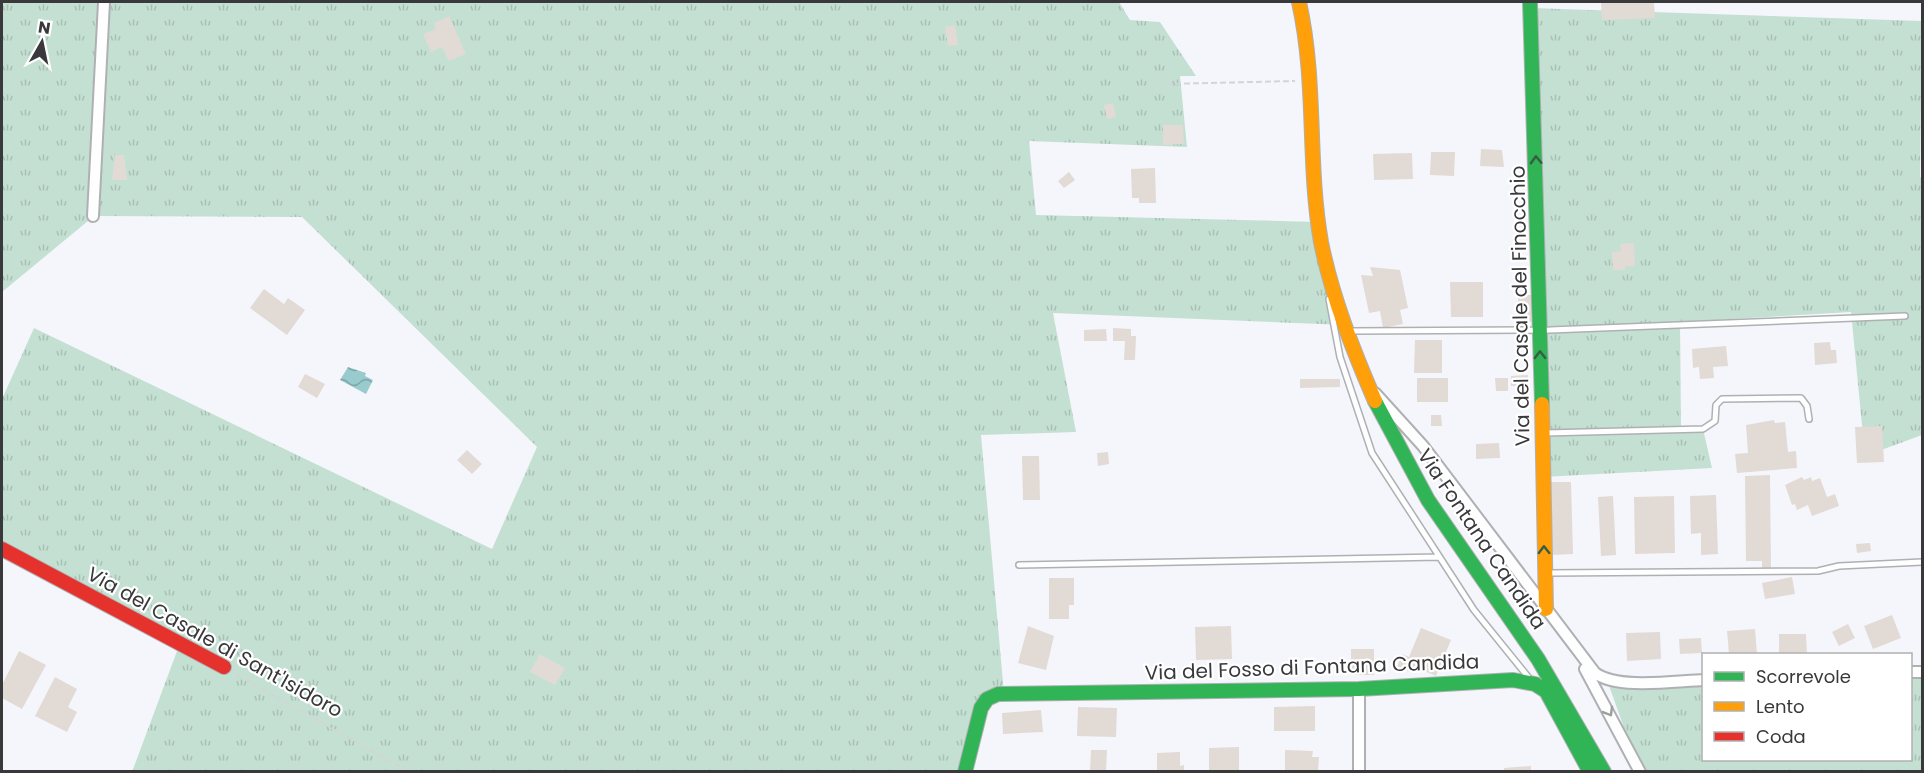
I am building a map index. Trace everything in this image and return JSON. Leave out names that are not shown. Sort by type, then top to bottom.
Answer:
[{"type":"street","points":[[93,216],[104,2]]},
{"type":"street","name":"Via Fontana Candida","points":[[1299,2],[1312,81],[1314,180],[1329,274],[1368,386],[1422,490],[1550,677],[1604,771]]},
{"type":"street","name":"Via del Casale del Finocchio","points":[[1530,2],[1540,330],[1545,609]]},
{"type":"street","points":[[1368,386],[1423,446],[1594,674],[1611,681],[1702,680]]},
{"type":"street","name":"Via del Casale di Sant'Isidoro","points":[[2,549],[224,668]]},
{"type":"street","points":[[1570,643],[1640,771]]},
{"type":"street","name":"Via del Fosso di Fontana Candida","points":[[965,771],[979,713],[987,699],[1004,694],[1359,689],[1513,680],[1535,684]]},
{"type":"street","points":[[1535,684],[1546,691],[1552,700],[1590,771]]},
{"type":"street","points":[[1359,689],[1359,771]]},
{"type":"lane","points":[[1329,274],[1330,309],[1336,344],[1370,448],[1483,622],[1535,684]]},
{"type":"lane","points":[[1348,331],[1540,330],[1905,316]]},
{"type":"lane","points":[[1542,434],[1703,429],[1715,421],[1716,405],[1722,399],[1801,398],[1807,406],[1809,420]]},
{"type":"lane","points":[[1019,566],[1439,556]]},
{"type":"lane","points":[[1545,573],[1818,571],[1839,566],[1923,562]]},
{"type":"path","points":[[1166,84],[1312,81]]},
{"type":"path","name":"Via del Casale di Sant'Isidoro","points":[[224,668],[410,771]]},
{"type":"green space","points":[[2,2],[1119,2],[1130,20],[1160,22],[1196,76],[1180,76],[1187,147],[1029,141],[1036,215],[1319,222],[1346,325],[1053,313],[1076,432],[981,435],[1004,694],[990,697],[965,771],[132,772],[180,643],[2,549],[2,399],[34,328],[492,549],[537,447],[302,217],[94,216],[2,292]]},
{"type":"green space","points":[[1531,8],[1922,21],[1920,177],[1922,178],[1922,435],[1865,456],[1851,312],[1680,322],[1681,429],[1703,429],[1712,468],[1543,477]]},
{"type":"green space","points":[[1912,672],[1922,672],[1922,771],[1639,770],[1607,680],[1702,680],[1702,761],[1912,761]]},
{"type":"water","points":[[348,367],[366,373],[365,376],[373,380],[366,394],[340,380]]},
{"type":"building","points":[[1601,2],[1654,2],[1655,18],[1602,20]]},
{"type":"building","points":[[449,16],[466,54],[449,61],[442,47],[431,52],[423,34],[436,29],[434,23]]},
{"type":"building","points":[[955,25],[958,45],[948,46],[945,27]]},
{"type":"building","points":[[1113,103],[1116,117],[1107,119],[1104,105]]},
{"type":"building","points":[[1163,125],[1183,125],[1184,144],[1163,145]]},
{"type":"building","points":[[1481,149],[1502,150],[1504,167],[1480,166]]},
{"type":"building","points":[[1431,152],[1455,152],[1454,176],[1430,175]]},
{"type":"building","points":[[1412,153],[1413,179],[1374,180],[1373,154]]},
{"type":"building","points":[[115,155],[124,155],[127,180],[112,180]]},
{"type":"building","points":[[1155,168],[1156,203],[1139,203],[1139,198],[1132,198],[1131,169]]},
{"type":"building","points":[[1069,172],[1075,180],[1064,188],[1058,181]]},
{"type":"building","points":[[1634,243],[1635,266],[1625,266],[1625,270],[1613,270],[1612,252],[1621,251],[1620,244]]},
{"type":"building","points":[[1370,267],[1400,270],[1408,308],[1400,310],[1403,324],[1383,328],[1380,311],[1369,313],[1361,275],[1373,276]]},
{"type":"building","points":[[1450,282],[1483,282],[1483,317],[1451,317]]},
{"type":"building","points":[[264,289],[284,304],[288,298],[305,310],[287,335],[250,308]]},
{"type":"building","points":[[1518,295],[1532,295],[1531,322],[1524,322],[1524,314],[1518,314]]},
{"type":"building","points":[[1113,328],[1131,329],[1131,336],[1136,336],[1135,360],[1124,360],[1125,341],[1113,341]]},
{"type":"building","points":[[1106,329],[1107,341],[1084,341],[1084,330]]},
{"type":"building","points":[[1415,340],[1442,340],[1442,373],[1414,373]]},
{"type":"building","points":[[1830,342],[1831,350],[1836,350],[1837,363],[1815,365],[1814,343]]},
{"type":"building","points":[[1726,346],[1728,366],[1713,367],[1714,378],[1700,379],[1699,367],[1693,368],[1692,349]]},
{"type":"building","points":[[305,374],[325,384],[317,398],[298,387]]},
{"type":"building","points":[[1528,375],[1528,385],[1511,386],[1511,376]]},
{"type":"building","points":[[1417,378],[1448,378],[1448,402],[1417,402]]},
{"type":"building","points":[[1495,378],[1508,378],[1508,391],[1496,391]]},
{"type":"building","points":[[1300,379],[1340,379],[1340,387],[1300,388]]},
{"type":"building","points":[[1431,415],[1441,415],[1442,426],[1431,426]]},
{"type":"building","points":[[1774,420],[1775,423],[1785,422],[1788,452],[1796,451],[1797,468],[1737,473],[1735,454],[1748,453],[1746,425]]},
{"type":"building","points":[[1882,426],[1884,462],[1857,463],[1855,427]]},
{"type":"building","points":[[1499,443],[1500,458],[1476,459],[1476,444]]},
{"type":"building","points":[[467,450],[482,464],[472,474],[457,460]]},
{"type":"building","points":[[1108,452],[1109,464],[1098,466],[1097,453]]},
{"type":"building","points":[[1022,456],[1039,456],[1040,500],[1023,500]]},
{"type":"building","points":[[1770,475],[1771,568],[1762,568],[1762,561],[1746,561],[1745,476]]},
{"type":"building","points":[[1802,477],[1804,480],[1811,477],[1812,481],[1820,478],[1827,497],[1835,494],[1839,506],[1812,516],[1808,505],[1797,510],[1795,504],[1792,505],[1785,485]]},
{"type":"building","points":[[1548,482],[1571,482],[1573,554],[1550,555]]},
{"type":"building","points":[[1716,495],[1718,554],[1701,555],[1701,533],[1691,534],[1690,496]]},
{"type":"building","points":[[1613,496],[1616,555],[1601,556],[1598,497]]},
{"type":"building","points":[[1674,496],[1675,553],[1635,554],[1634,497]]},
{"type":"building","points":[[1870,543],[1871,551],[1857,553],[1856,544]]},
{"type":"building","points":[[1792,577],[1795,594],[1765,599],[1762,583]]},
{"type":"building","points":[[1049,578],[1074,578],[1074,605],[1069,605],[1069,619],[1049,619]]},
{"type":"building","points":[[1892,615],[1901,638],[1873,649],[1864,626]]},
{"type":"building","points":[[1848,624],[1855,638],[1839,646],[1832,632]]},
{"type":"building","points":[[1028,626],[1054,636],[1046,670],[1018,663]]},
{"type":"building","points":[[1231,626],[1232,659],[1196,660],[1195,627]]},
{"type":"building","points":[[1421,628],[1451,640],[1436,676],[1415,667],[1413,673],[1397,667],[1402,654],[1409,657]]},
{"type":"building","points":[[1755,629],[1757,653],[1729,653],[1727,631]]},
{"type":"building","points":[[1660,632],[1661,659],[1627,661],[1626,633]]},
{"type":"building","points":[[1779,634],[1806,634],[1807,653],[1779,653]]},
{"type":"building","points":[[1701,638],[1702,653],[1680,654],[1679,639]]},
{"type":"building","points":[[1351,649],[1374,649],[1374,675],[1351,675]]},
{"type":"building","points":[[19,651],[46,665],[22,709],[2,698],[2,685]]},
{"type":"building","points":[[540,654],[565,668],[555,685],[530,672]]},
{"type":"building","points":[[55,677],[77,689],[68,707],[77,712],[67,732],[35,716]]},
{"type":"building","points":[[1315,706],[1315,731],[1274,731],[1274,707]]},
{"type":"building","points":[[1078,707],[1117,708],[1116,737],[1077,736]]},
{"type":"building","points":[[1041,710],[1043,732],[1003,734],[1002,713]]},
{"type":"building","points":[[1239,747],[1239,772],[1209,772],[1209,748]]},
{"type":"building","points":[[1091,750],[1107,750],[1106,772],[1090,772]]},
{"type":"building","points":[[1285,750],[1313,751],[1312,757],[1319,757],[1318,772],[1285,772]]},
{"type":"building","points":[[1180,752],[1180,766],[1184,765],[1184,772],[1157,772],[1157,753]]},
{"type":"building","points":[[1531,766],[1531,772],[1504,772],[1504,768]]},
{"type":"traffic: fast","points":[[1530,2],[1542,404]]},
{"type":"traffic: fast","points":[[1375,401],[1428,500],[1538,659],[1604,772]]},
{"type":"traffic: fast","points":[[965,772],[981,708],[987,699],[998,694],[1359,689],[1513,680],[1535,684],[1546,691],[1590,772]]},
{"type":"traffic: slow","points":[[1299,2],[1308,62],[1314,182],[1321,242],[1344,323],[1375,401]]},
{"type":"traffic: slow","points":[[1542,404],[1546,609]]},
{"type":"traffic: jam","points":[[2,549],[224,667]]}]
